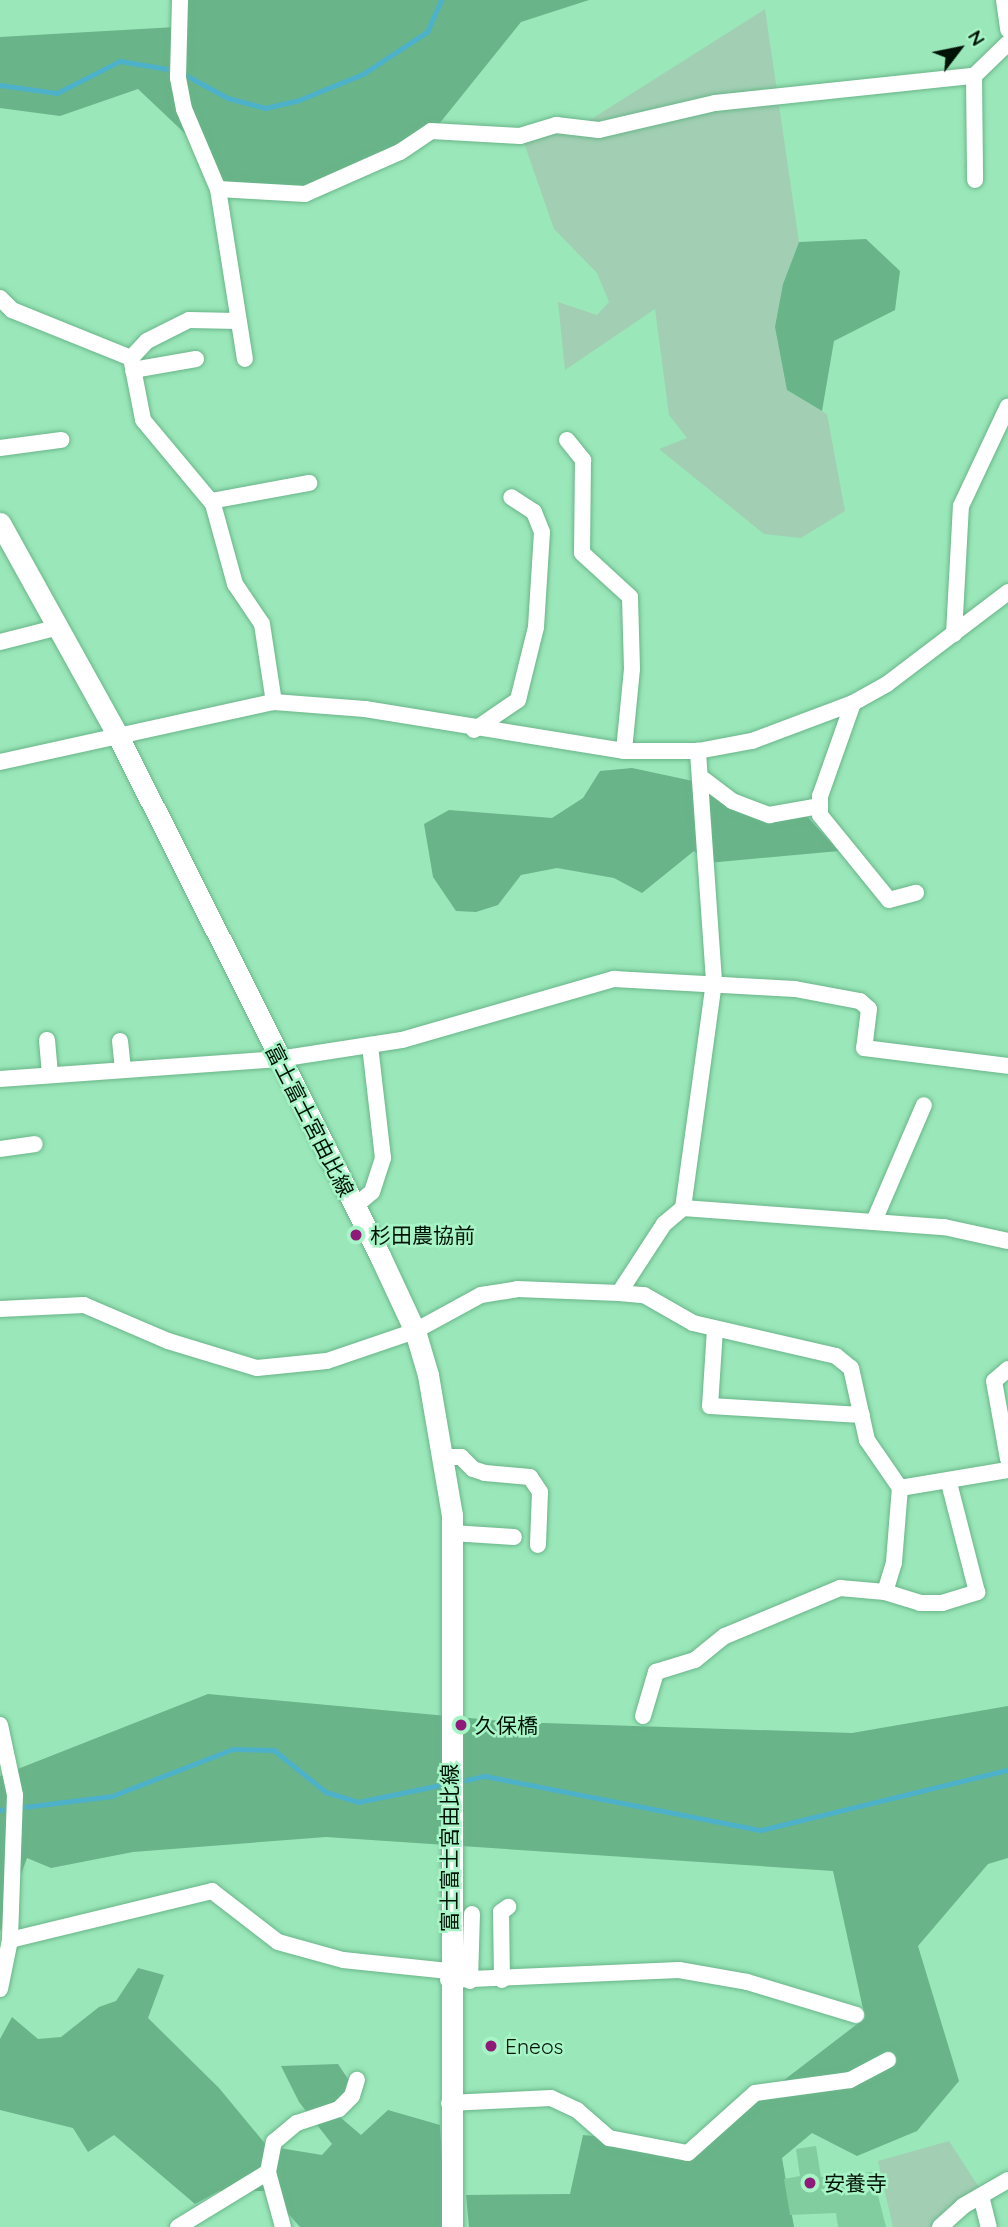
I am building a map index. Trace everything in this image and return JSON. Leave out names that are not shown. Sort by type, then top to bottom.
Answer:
[{"type":"main road","name":"富士富士宮由比線","points":[[0,523],[118,736],[415,1331],[445,1457],[452,1533],[448,1976],[452,2227]]},
{"type":"street","points":[[1004,0],[1008,30]]},
{"type":"street","points":[[177,2],[184,109],[218,189],[246,359]]},
{"type":"street","points":[[218,189],[305,194],[400,152],[431,131],[520,136],[556,125],[599,130],[715,103],[974,76],[1008,43]]},
{"type":"street","points":[[974,76],[975,180]]},
{"type":"street","points":[[0,298],[12,310],[132,364],[196,359]]},
{"type":"street","points":[[239,321],[189,320],[147,341],[132,364],[143,420],[211,501],[235,584],[262,624],[274,702]]},
{"type":"street","points":[[954,634],[961,506],[1008,405]]},
{"type":"street","points":[[0,447],[61,440]]},
{"type":"street","points":[[567,440],[583,460],[582,553],[630,597],[632,669],[624,751]]},
{"type":"street","points":[[211,501],[309,483]]},
{"type":"street","points":[[474,730],[518,700],[536,627],[542,532],[534,512],[511,497]]},
{"type":"street","points":[[0,762],[274,702],[365,709],[474,730],[624,751],[698,751],[752,741],[853,703],[954,634],[1008,592]]},
{"type":"street","points":[[0,642],[59,626]]},
{"type":"street","points":[[853,703],[820,806],[820,815],[890,901],[916,893]]},
{"type":"street","points":[[620,1293],[664,1224],[683,1208],[714,981],[703,779],[698,751]]},
{"type":"street","points":[[703,779],[732,801],[769,815],[820,806]]},
{"type":"street","points":[[0,1079],[50,1072],[279,1059],[370,1045],[614,979],[714,981],[860,1001],[869,1009],[864,1048],[1008,1066]]},
{"type":"street","points":[[47,1040],[50,1072]]},
{"type":"street","points":[[120,1041],[123,1068]]},
{"type":"street","points":[[354,1207],[372,1192],[383,1158],[370,1045]]},
{"type":"street","points":[[874,1221],[880,1196],[924,1105]]},
{"type":"street","points":[[0,1149],[35,1144]]},
{"type":"street","points":[[683,1208],[944,1227],[1008,1241]]},
{"type":"street","points":[[0,1309],[84,1305],[168,1341],[257,1367],[327,1361],[415,1331],[481,1295],[517,1289],[620,1293],[644,1295],[715,1329],[836,1356],[850,1368],[871,1449],[900,1488],[894,1562],[885,1592]]},
{"type":"street","points":[[715,1329],[710,1406],[862,1415]]},
{"type":"street","points":[[1008,1370],[994,1381],[1008,1459]]},
{"type":"street","points":[[445,1457],[461,1457],[472,1469],[530,1477],[540,1492],[538,1545]]},
{"type":"street","points":[[900,1488],[949,1483],[1008,1469]]},
{"type":"street","points":[[643,1716],[656,1672],[695,1660],[725,1636],[840,1588],[885,1592],[932,1603],[977,1592],[949,1483]]},
{"type":"street","points":[[452,1533],[514,1537]]},
{"type":"street","points":[[0,1725],[15,1795],[10,1940],[0,1989]]},
{"type":"street","points":[[10,1940],[212,1891],[278,1942],[344,1960],[470,1980],[633,1970],[710,1973],[856,2015]]},
{"type":"street","points":[[502,1980],[501,1912],[508,1906]]},
{"type":"street","points":[[470,1980],[472,1914]]},
{"type":"street","points":[[449,2103],[551,2098],[577,2110],[609,2138],[688,2153],[755,2092],[850,2080],[888,2060]]},
{"type":"street","points":[[283,2227],[268,2172],[274,2142],[297,2123],[340,2109],[352,2096],[357,2080]]},
{"type":"street","points":[[178,2227],[268,2172]]},
{"type":"street","points":[[940,2227],[981,2196],[1008,2180]]},
{"type":"street","points":[[981,2196],[989,2227]]},
{"type":"green space","points":[[179,0],[589,0],[521,22],[431,134],[315,191],[224,187],[212,159],[138,89],[60,116],[0,108],[0,37],[176,27]]},
{"type":"green space","points":[[765,9],[799,242],[783,284],[787,390],[827,414],[845,511],[801,538],[764,534],[659,449],[687,438],[669,415],[655,309],[565,370],[558,302],[597,315],[609,302],[597,273],[554,229],[524,143],[582,125]]},
{"type":"green space","points":[[866,239],[900,271],[895,310],[834,341],[822,411],[787,390],[775,327],[783,284],[799,242]]},
{"type":"green space","points":[[632,768],[693,781],[738,803],[802,811],[839,851],[708,863],[694,851],[642,893],[614,878],[557,868],[521,875],[498,905],[476,912],[456,911],[433,877],[424,824],[449,810],[552,818],[583,798],[600,771]]},
{"type":"green space","points":[[208,1694],[513,1722],[852,1733],[1008,1706],[1008,1858],[988,1864],[918,1946],[959,2081],[917,2131],[857,2156],[812,2133],[782,2158],[794,2227],[469,2227],[466,2195],[570,2194],[583,2135],[698,2146],[865,2018],[833,1871],[326,1837],[133,1852],[51,1868],[27,1858],[0,1932],[0,1776]]},
{"type":"green space","points":[[138,1968],[164,1975],[148,2018],[219,2088],[267,2146],[322,2155],[332,2144],[299,2102],[281,2066],[338,2064],[350,2082],[333,2111],[361,2135],[388,2110],[440,2125],[446,2227],[300,2227],[268,2191],[219,2191],[195,2204],[114,2135],[88,2152],[73,2128],[0,2110],[0,2039],[12,2017],[38,2039],[61,2037],[99,2007],[116,2001]]},
{"type":"green space","points":[[949,2141],[984,2195],[945,2227],[893,2227],[878,2161]]},
{"type":"building","name":"安養寺","points":[[816,2146],[821,2177],[872,2172],[886,2227],[838,2227],[836,2213],[790,2215],[784,2179],[800,2176],[796,2149]]},
{"type":"waterway","points":[[182,73],[228,98],[265,108],[299,100],[363,74],[427,32],[441,0]]},
{"type":"waterway","points":[[0,85],[57,93],[120,61],[173,70]]},
{"type":"waterway","points":[[0,1810],[112,1796],[233,1749],[274,1750],[326,1792],[358,1802],[446,1784]]},
{"type":"waterway","points":[[458,1782],[485,1776],[761,1830],[1008,1770]]},
{"type":"place","name":"杉田農協前","points":[[356,1235]]},
{"type":"place","name":"久保橋","points":[[461,1725]]},
{"type":"place","name":"Eneos","points":[[491,2046]]},
{"type":"place","name":"安養寺","points":[[810,2183]]}]
